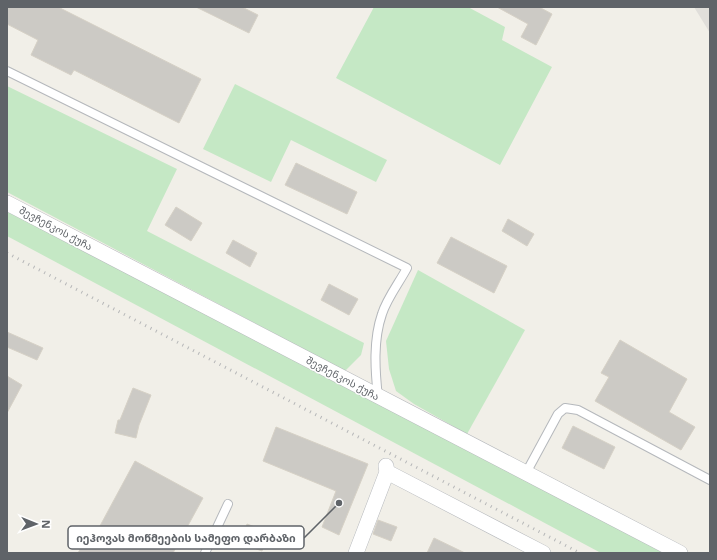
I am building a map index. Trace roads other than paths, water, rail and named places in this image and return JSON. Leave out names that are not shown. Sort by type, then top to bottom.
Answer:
[{"type":"street","name":"შევჩენკოს ქუჩა","points":[[7,203],[680,553]]},
{"type":"street","points":[[356,553],[386,469],[543,553]]},
{"type":"lane","points":[[7,71],[407,268],[382,314],[377,340],[375,373],[378,396]]},
{"type":"lane","points":[[526,473],[558,414],[565,408],[578,410],[710,480]]},
{"type":"lane","points":[[205,553],[228,504]]},
{"type":"railway","points":[[7,253],[580,553]]},
{"type":"place","name":"იეჰოვას მოწმეების სამეფო დარბაზი","points":[[339,503]]}]
